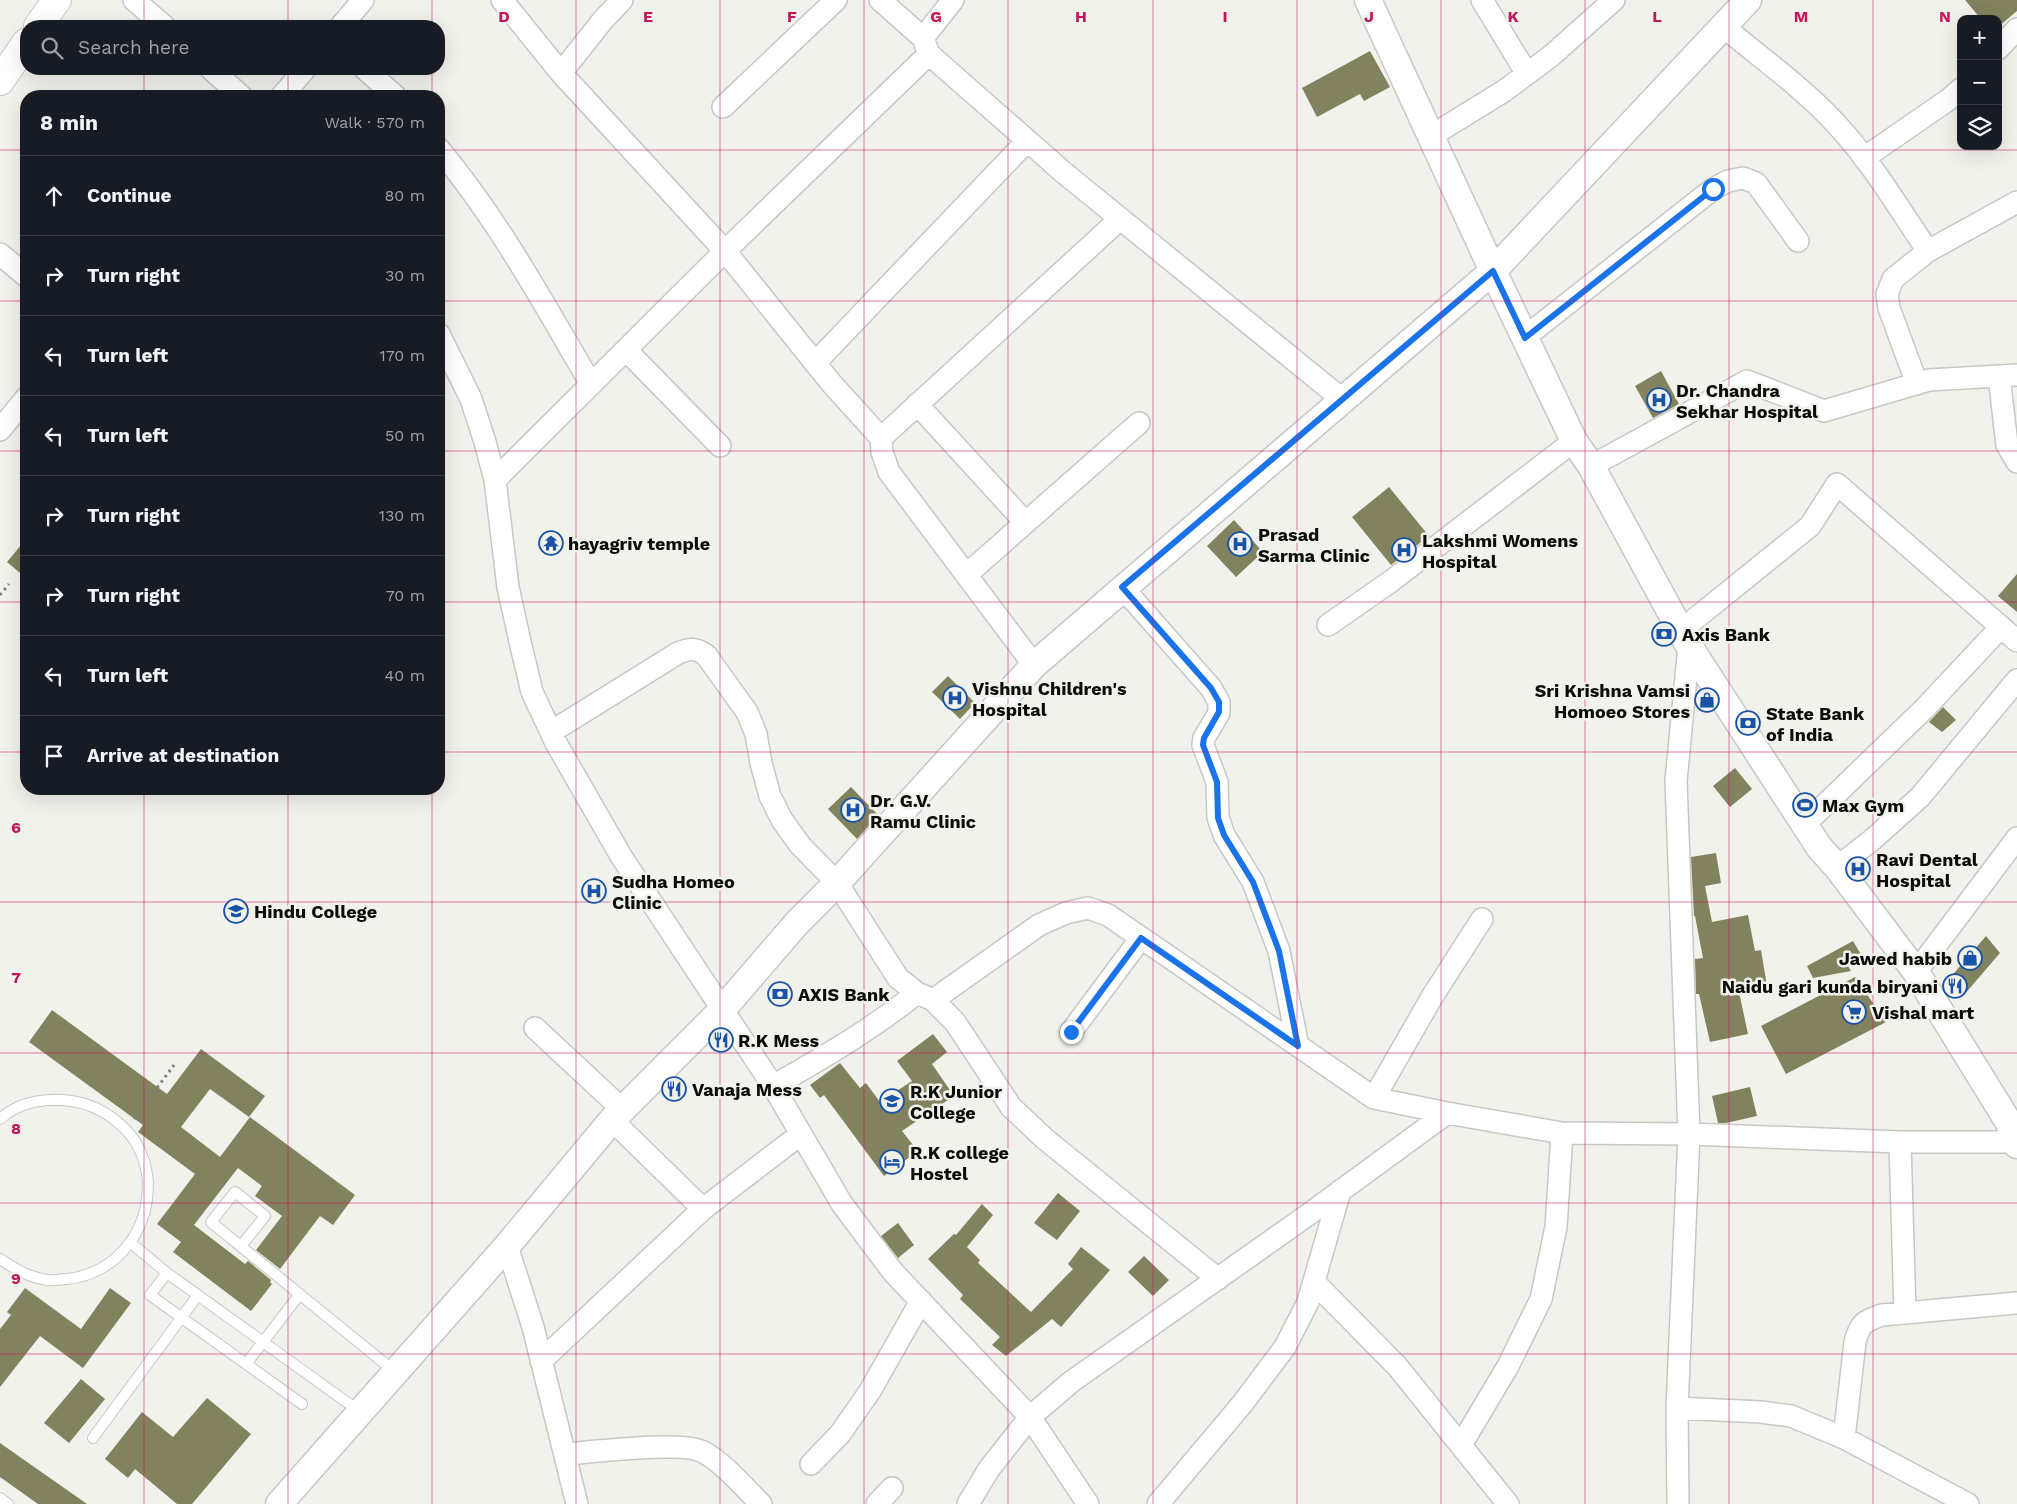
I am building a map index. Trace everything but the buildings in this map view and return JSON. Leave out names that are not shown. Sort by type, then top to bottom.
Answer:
[{"type":"main road","points":[[42,20],[57,0]]},
{"type":"main road","points":[[2,73],[20,50]]},
{"type":"street","points":[[134,0],[157,20]]},
{"type":"street","points":[[346,20],[363,0]]},
{"type":"street","points":[[502,0],[561,73],[725,252],[815,363],[881,438],[882,452],[888,472],[1034,665]]},
{"type":"street","points":[[561,73],[603,20],[622,0]]},
{"type":"street","points":[[723,108],[836,0]]},
{"type":"street","points":[[880,0],[1027,141],[1343,400]]},
{"type":"street","points":[[495,480],[725,252],[926,46],[953,0]]},
{"type":"street","points":[[773,1086],[834,1052],[887,1017],[925,996],[1039,925],[1066,913],[1088,908],[1108,915],[1374,1098],[1447,1113],[1562,1132],[1689,1134],[1900,1142],[2016,1143],[2009,1123],[1916,972],[1837,867],[1819,847],[1685,638],[1591,466],[1574,441],[1368,0]]},
{"type":"street","points":[[1482,0],[1527,74]]},
{"type":"street","points":[[1431,136],[1504,91],[1527,74],[1551,56],[1614,0]]},
{"type":"street","points":[[279,1504],[394,1371],[507,1246],[617,1115],[722,1010],[797,923],[837,883],[1034,665],[1122,587],[1493,271],[1724,28],[1748,0]]},
{"type":"street","points":[[1724,28],[1806,96],[1838,126],[1864,158],[1928,251]]},
{"type":"street","points":[[2002,45],[2017,28]]},
{"type":"street","points":[[218,75],[235,90]]},
{"type":"street","points":[[287,90],[300,75]]},
{"type":"street","points":[[372,75],[388,90]]},
{"type":"street","points":[[1864,158],[1957,92]]},
{"type":"street","points":[[815,363],[1027,141]]},
{"type":"street","points":[[445,156],[517,259],[591,384]]},
{"type":"street","points":[[1525,338],[1713,189],[1728,180],[1743,178],[1756,183],[1798,241]]},
{"type":"street","points":[[1917,384],[1889,308],[1887,294],[1893,279],[1928,251],[2017,202]]},
{"type":"street","points":[[881,438],[1120,219]]},
{"type":"street","points":[[0,254],[20,271]]},
{"type":"street","points":[[445,346],[471,399],[495,480],[508,587],[521,646],[532,692],[551,732],[621,856],[773,1086],[842,1204],[893,1272],[1030,1417],[1088,1504]]},
{"type":"street","points":[[626,350],[720,446]]},
{"type":"street","points":[[1591,466],[1747,381],[1824,411],[1929,380],[2008,375],[2007,445],[2017,462]]},
{"type":"street","points":[[917,404],[1025,522]]},
{"type":"street","points":[[0,430],[20,405]]},
{"type":"street","points":[[966,575],[1139,424]]},
{"type":"street","points":[[1328,624],[1390,582],[1574,441]]},
{"type":"street","points":[[1678,1504],[1678,1408],[1689,1134],[1676,781],[1685,638],[1810,526],[1837,484],[2017,641]]},
{"type":"street","points":[[1122,587],[1211,688],[1219,702],[1219,712],[1204,738],[1203,745],[1217,782],[1218,818],[1224,835],[1253,882],[1279,951],[1298,1046]]},
{"type":"street","points":[[1804,825],[1925,708],[2001,627]]},
{"type":"street","points":[[551,732],[678,652],[689,648],[698,649],[706,655],[747,712],[756,734],[761,763],[770,796],[782,820],[800,846],[837,883],[898,978],[925,996],[954,1022],[1011,1107],[1044,1139],[1218,1279]]},
{"type":"street","points":[[1837,867],[1872,840],[1920,797],[2017,680]]},
{"type":"street","points":[[1916,972],[2017,838]]},
{"type":"street","points":[[1374,1098],[1432,996],[1482,919]]},
{"type":"street","points":[[1071,1032],[1141,938]]},
{"type":"street","points":[[535,1028],[703,1209]]},
{"type":"street","points":[[968,1504],[989,1469],[1030,1417],[1071,1382],[1218,1279],[1447,1113]]},
{"type":"street","points":[[1461,1445],[1508,1366],[1541,1299],[1556,1227],[1562,1132]]},
{"type":"street","points":[[541,1361],[703,1209],[801,1134]]},
{"type":"street","points":[[1900,1142],[1905,1313]]},
{"type":"street","points":[[1158,1504],[1244,1402],[1285,1347],[1308,1302],[1340,1191]]},
{"type":"street","points":[[507,1246],[533,1327],[577,1504]]},
{"type":"street","points":[[1314,1282],[1397,1366],[1508,1504]]},
{"type":"street","points":[[811,1464],[840,1434],[865,1398],[921,1301]]},
{"type":"street","points":[[1844,1438],[1855,1342],[1859,1328],[1870,1319],[1905,1313],[2017,1303]]},
{"type":"street","points":[[1678,1408],[1761,1412],[1791,1416],[1844,1438],[1968,1504]]},
{"type":"street","points":[[564,1454],[680,1447],[701,1450],[722,1466],[761,1504]]},
{"type":"street","points":[[877,1504],[892,1488]]},
{"type":"lane","points":[[0,1119],[28,1103],[56,1098],[85,1103],[111,1115],[131,1135],[145,1161],[149,1189],[145,1217],[131,1243],[109,1265],[80,1278],[49,1280],[18,1272],[0,1259]]},
{"type":"lane","points":[[241,1246],[265,1216],[236,1192],[211,1222],[394,1371]]},
{"type":"lane","points":[[131,1243],[198,1295],[360,1412]]},
{"type":"lane","points":[[167,1272],[150,1295],[302,1404]]},
{"type":"lane","points":[[246,1364],[300,1294]]},
{"type":"lane","points":[[93,1438],[198,1295]]},
{"type":"lane","points":[[0,1498],[8,1504]]},
{"type":"path","points":[[0,595],[9,584]]},
{"type":"path","points":[[126,1130],[174,1065]]},
{"type":"place","name":"Dr. Chandra Sekhar Hospital","points":[[1659,400]]},
{"type":"place","name":"hayagriv temple","points":[[551,543]]},
{"type":"place","name":"Prasad Sarma Clinic","points":[[1240,544]]},
{"type":"place","name":"Lakshmi Womens Hospital","points":[[1404,550]]},
{"type":"place","name":"Axis Bank","points":[[1664,634]]},
{"type":"place","name":"Vishnu Children's Hospital","points":[[955,698]]},
{"type":"place","name":"Sri Krishna Vamsi Homoeo Stores","points":[[1707,700]]},
{"type":"place","name":"State Bank of India","points":[[1748,723]]},
{"type":"place","name":"Max Gym","points":[[1805,805]]},
{"type":"place","name":"Dr. G.V. Ramu Clinic","points":[[853,810]]},
{"type":"place","name":"Ravi Dental Hospital","points":[[1858,869]]},
{"type":"place","name":"Sudha Homeo Clinic","points":[[594,891]]},
{"type":"place","name":"Hindu College","points":[[236,911]]},
{"type":"place","name":"Jawed habib","points":[[1970,958]]},
{"type":"place","name":"Naidu gari kunda biryani","points":[[1955,986]]},
{"type":"place","name":"AXIS Bank","points":[[780,994]]},
{"type":"place","name":"Vishal mart","points":[[1854,1012]]},
{"type":"place","name":"R.K Mess","points":[[721,1040]]},
{"type":"place","name":"Vanaja Mess","points":[[674,1089]]},
{"type":"place","name":"R.K Junior College","points":[[892,1101]]},
{"type":"place","name":"R.K college Hostel","points":[[892,1162]]},
{"type":"route","points":[[1071,1032],[1141,938],[1298,1046],[1279,951],[1253,882],[1224,835],[1218,818],[1217,782],[1203,745],[1204,738],[1219,712],[1219,702],[1211,688],[1122,587],[1493,271],[1525,338],[1713,189]]}]
